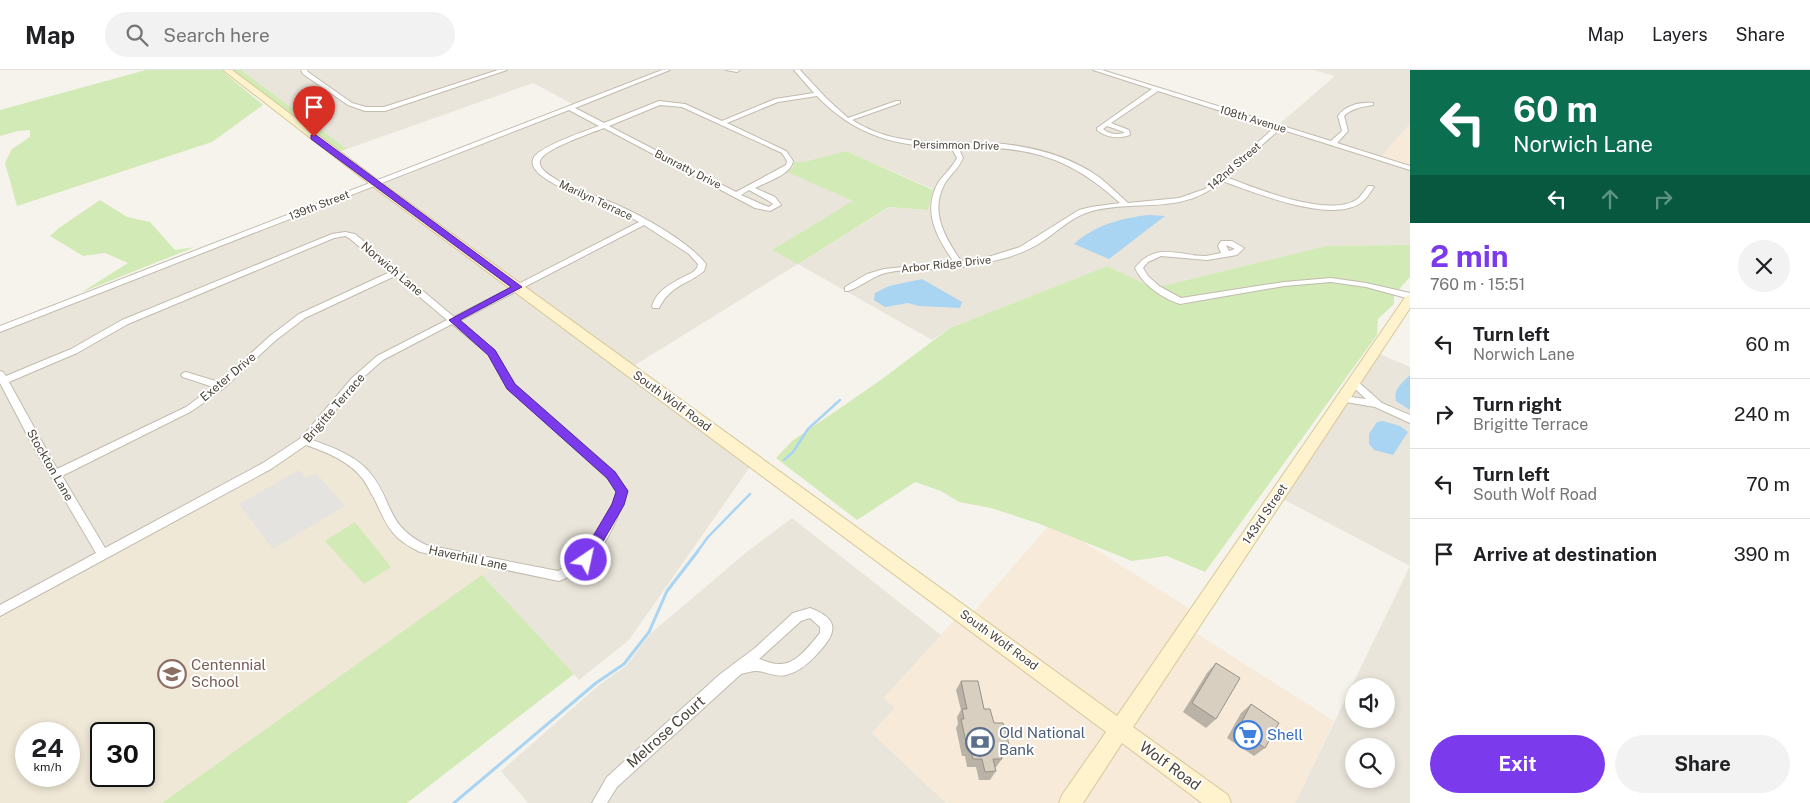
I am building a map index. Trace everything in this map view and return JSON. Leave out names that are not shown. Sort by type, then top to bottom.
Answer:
[{"type":"main road","name":"South Wolf Road","points":[[227,70],[375,183],[1119,729]]},
{"type":"main road","name":"143rd Street","points":[[1070,803],[1344,399],[1410,298]]},
{"type":"main road","name":"Wolf Road","points":[[1119,729],[1220,803]]},
{"type":"street","points":[[304,70],[305,73],[350,104],[357,107],[375,109],[398,106],[504,70]]},
{"type":"street","name":"139th Street","points":[[0,329],[664,70]]},
{"type":"street","points":[[729,70],[737,70]]},
{"type":"street","name":"Persimmon Drive","points":[[796,70],[818,94],[847,120],[872,133],[902,143],[931,146],[1007,146],[1044,154],[1090,174],[1125,204]]},
{"type":"street","name":"108th Avenue","points":[[1096,70],[1410,168]]},
{"type":"street","points":[[1106,123],[1157,89]]},
{"type":"street","points":[[722,123],[769,103],[818,94]]},
{"type":"street","points":[[604,126],[659,103],[667,102],[682,105],[784,152],[790,161],[789,166],[737,194]]},
{"type":"street","points":[[847,120],[898,102]]},
{"type":"street","points":[[1332,144],[1346,131],[1341,116],[1345,110],[1371,104]]},
{"type":"street","name":"Bunratty Drive","points":[[570,108],[764,208],[770,209],[777,205],[772,199],[750,188]]},
{"type":"street","name":"Marilyn Terrace","points":[[604,126],[541,152],[536,161],[536,167],[567,188],[604,202],[692,252],[702,264],[701,269],[696,274],[663,293],[657,300],[656,306]]},
{"type":"street","name":"142nd Street","points":[[1125,204],[1183,200],[1196,196],[1221,178],[1279,127]]},
{"type":"street","points":[[954,146],[960,158],[958,165],[940,188],[934,204],[934,215],[942,239],[960,265]]},
{"type":"street","points":[[1221,178],[1292,202],[1329,207],[1346,206],[1358,202],[1370,187]]},
{"type":"street","name":"Arbor Ridge Drive","points":[[848,289],[884,270],[960,265],[997,258],[1037,241],[1061,222],[1080,212],[1125,204]]},
{"type":"street","name":"Brigitte Terrace","points":[[0,611],[267,466],[306,441],[355,380],[380,358],[643,223]]},
{"type":"street","name":"Norwich Lane","points":[[2,377],[74,351],[125,322],[332,236],[345,234],[352,236],[492,353],[511,386],[611,475],[622,491],[618,505],[586,560],[568,573],[559,576]]},
{"type":"street","points":[[1226,254],[1206,258],[1166,252],[1147,260],[1139,268],[1141,274],[1164,294],[1180,301],[1284,284],[1331,280],[1366,285],[1410,298]]},
{"type":"street","name":"Exeter Drive","points":[[55,475],[189,409],[221,386],[273,338],[302,316],[395,272]]},
{"type":"street","points":[[186,375],[221,386]]},
{"type":"street","name":"Stockton Lane","points":[[2,377],[38,446],[103,555]]},
{"type":"street","points":[[1354,384],[1379,404],[1410,419]]},
{"type":"street","points":[[1344,399],[1379,404]]},
{"type":"street","name":"Haverhill Lane","points":[[306,441],[334,452],[367,476],[392,528],[406,541],[424,549],[559,576]]},
{"type":"street","name":"Melrose Court","points":[[599,803],[612,782],[724,679],[741,668],[797,617],[810,613],[817,616],[826,625],[826,636],[797,664],[788,669],[779,670],[753,664],[741,668]]},
{"type":"shaded area","points":[[241,70],[658,71],[574,105],[533,83],[347,149]]},
{"type":"shaded area","points":[[671,70],[1093,70],[1410,169],[1410,245],[1326,246],[1154,288],[1107,266],[950,328],[932,340],[798,264],[632,367],[382,184]],"holes":[[[846,151],[933,189],[928,210],[890,207],[798,264],[853,201],[787,171],[794,162],[803,162]]]},
{"type":"shaded area","points":[[1314,70],[1410,70],[1410,124],[1380,158],[1277,126],[1335,76]]},
{"type":"shaded area","points":[[1410,124],[1410,167],[1380,158]]},
{"type":"shaded area","points":[[377,184],[752,464],[629,640],[579,680],[482,575],[494,567],[423,551],[403,543],[390,530],[365,477],[0,613],[0,332]]},
{"type":"shaded area","points":[[1380,354],[1410,367],[1410,566],[1283,499]]},
{"type":"shaded area","name":"Centennial School","points":[[306,443],[332,453],[365,477],[390,530],[403,543],[423,551],[495,567],[162,803],[0,803],[0,613]]},
{"type":"shaded area","points":[[299,470],[306,478],[316,473],[345,506],[273,549],[239,504]]},
{"type":"shaded area","points":[[792,518],[941,635],[884,698],[895,708],[872,733],[946,803],[528,803],[501,771],[598,686],[626,666],[651,633],[748,551]]},
{"type":"shaded area","points":[[1052,522],[1193,611],[1117,722],[971,615]]},
{"type":"shaded area","points":[[1410,566],[1410,803],[1295,803],[1345,700],[1345,728],[1395,728],[1395,678],[1356,678]]},
{"type":"shaded area","points":[[959,615],[1113,729],[1062,803],[946,803],[872,733],[895,708],[884,698]]},
{"type":"shaded area","points":[[1191,630],[1334,721],[1295,803],[1227,803],[1126,729]]},
{"type":"shaded area","points":[[1121,735],[1213,803],[1076,803]]},
{"type":"green space","points":[[146,70],[221,70],[263,105],[212,142],[17,206],[5,163],[12,149],[30,137],[30,130],[0,136],[0,110]]},
{"type":"green space","points":[[233,70],[241,70],[347,149],[341,151]]},
{"type":"green space","points":[[846,151],[933,190],[928,210],[889,207],[798,264],[772,250],[853,201],[787,172],[793,167],[794,162],[803,162]]},
{"type":"green space","points":[[100,200],[127,217],[150,222],[175,250],[195,247],[82,292],[128,263],[105,253],[83,256],[50,236]]},
{"type":"green space","points":[[1410,245],[1410,277],[1394,295],[1394,304],[1378,319],[1377,335],[1205,572],[1167,556],[1132,561],[1040,524],[991,508],[959,502],[941,491],[915,482],[857,520],[776,458],[792,441],[878,382],[950,328],[1107,266],[1154,288],[1326,246]]},
{"type":"green space","points":[[355,522],[391,567],[364,584],[325,541]]},
{"type":"green space","points":[[482,575],[574,674],[407,803],[162,803]]},
{"type":"water","points":[[1149,215],[1165,216],[1109,259],[1074,244],[1100,227],[1128,218]]},
{"type":"water","points":[[922,279],[962,302],[960,308],[919,306],[908,303],[885,307],[874,300],[875,293],[889,286]]},
{"type":"water","points":[[1410,375],[1410,410],[1396,401],[1395,397],[1399,386]]},
{"type":"water","points":[[1383,421],[1400,426],[1408,432],[1393,455],[1374,450],[1369,444],[1369,434],[1377,422]]},
{"type":"building","points":[[1216,663],[1240,678],[1216,719],[1192,703]]},
{"type":"building","name":"Old National Bank","points":[[961,681],[978,681],[984,709],[990,709],[994,723],[1003,723],[1009,744],[999,744],[1002,759],[993,759],[996,771],[985,772],[982,759],[973,759],[970,747],[967,747],[961,719],[964,719],[962,709],[967,709]]},
{"type":"building","points":[[1251,704],[1279,723],[1265,748],[1238,729]]},
{"type":"waterway","points":[[784,460],[793,452],[808,429],[840,400]]},
{"type":"waterway","points":[[697,552],[708,537],[750,494]]},
{"type":"waterway","points":[[454,803],[596,683],[624,664],[649,632],[667,591],[698,551]]},
{"type":"place","name":"Centennial School","points":[[172,674]]},
{"type":"place","name":"Shell","points":[[1248,735]]},
{"type":"place","name":"Old National Bank","points":[[980,742]]},
{"type":"route","points":[[314,137],[518,287],[454,320],[492,353],[511,386],[584,453],[611,475],[622,491],[618,505],[600,540],[586,560]]}]
